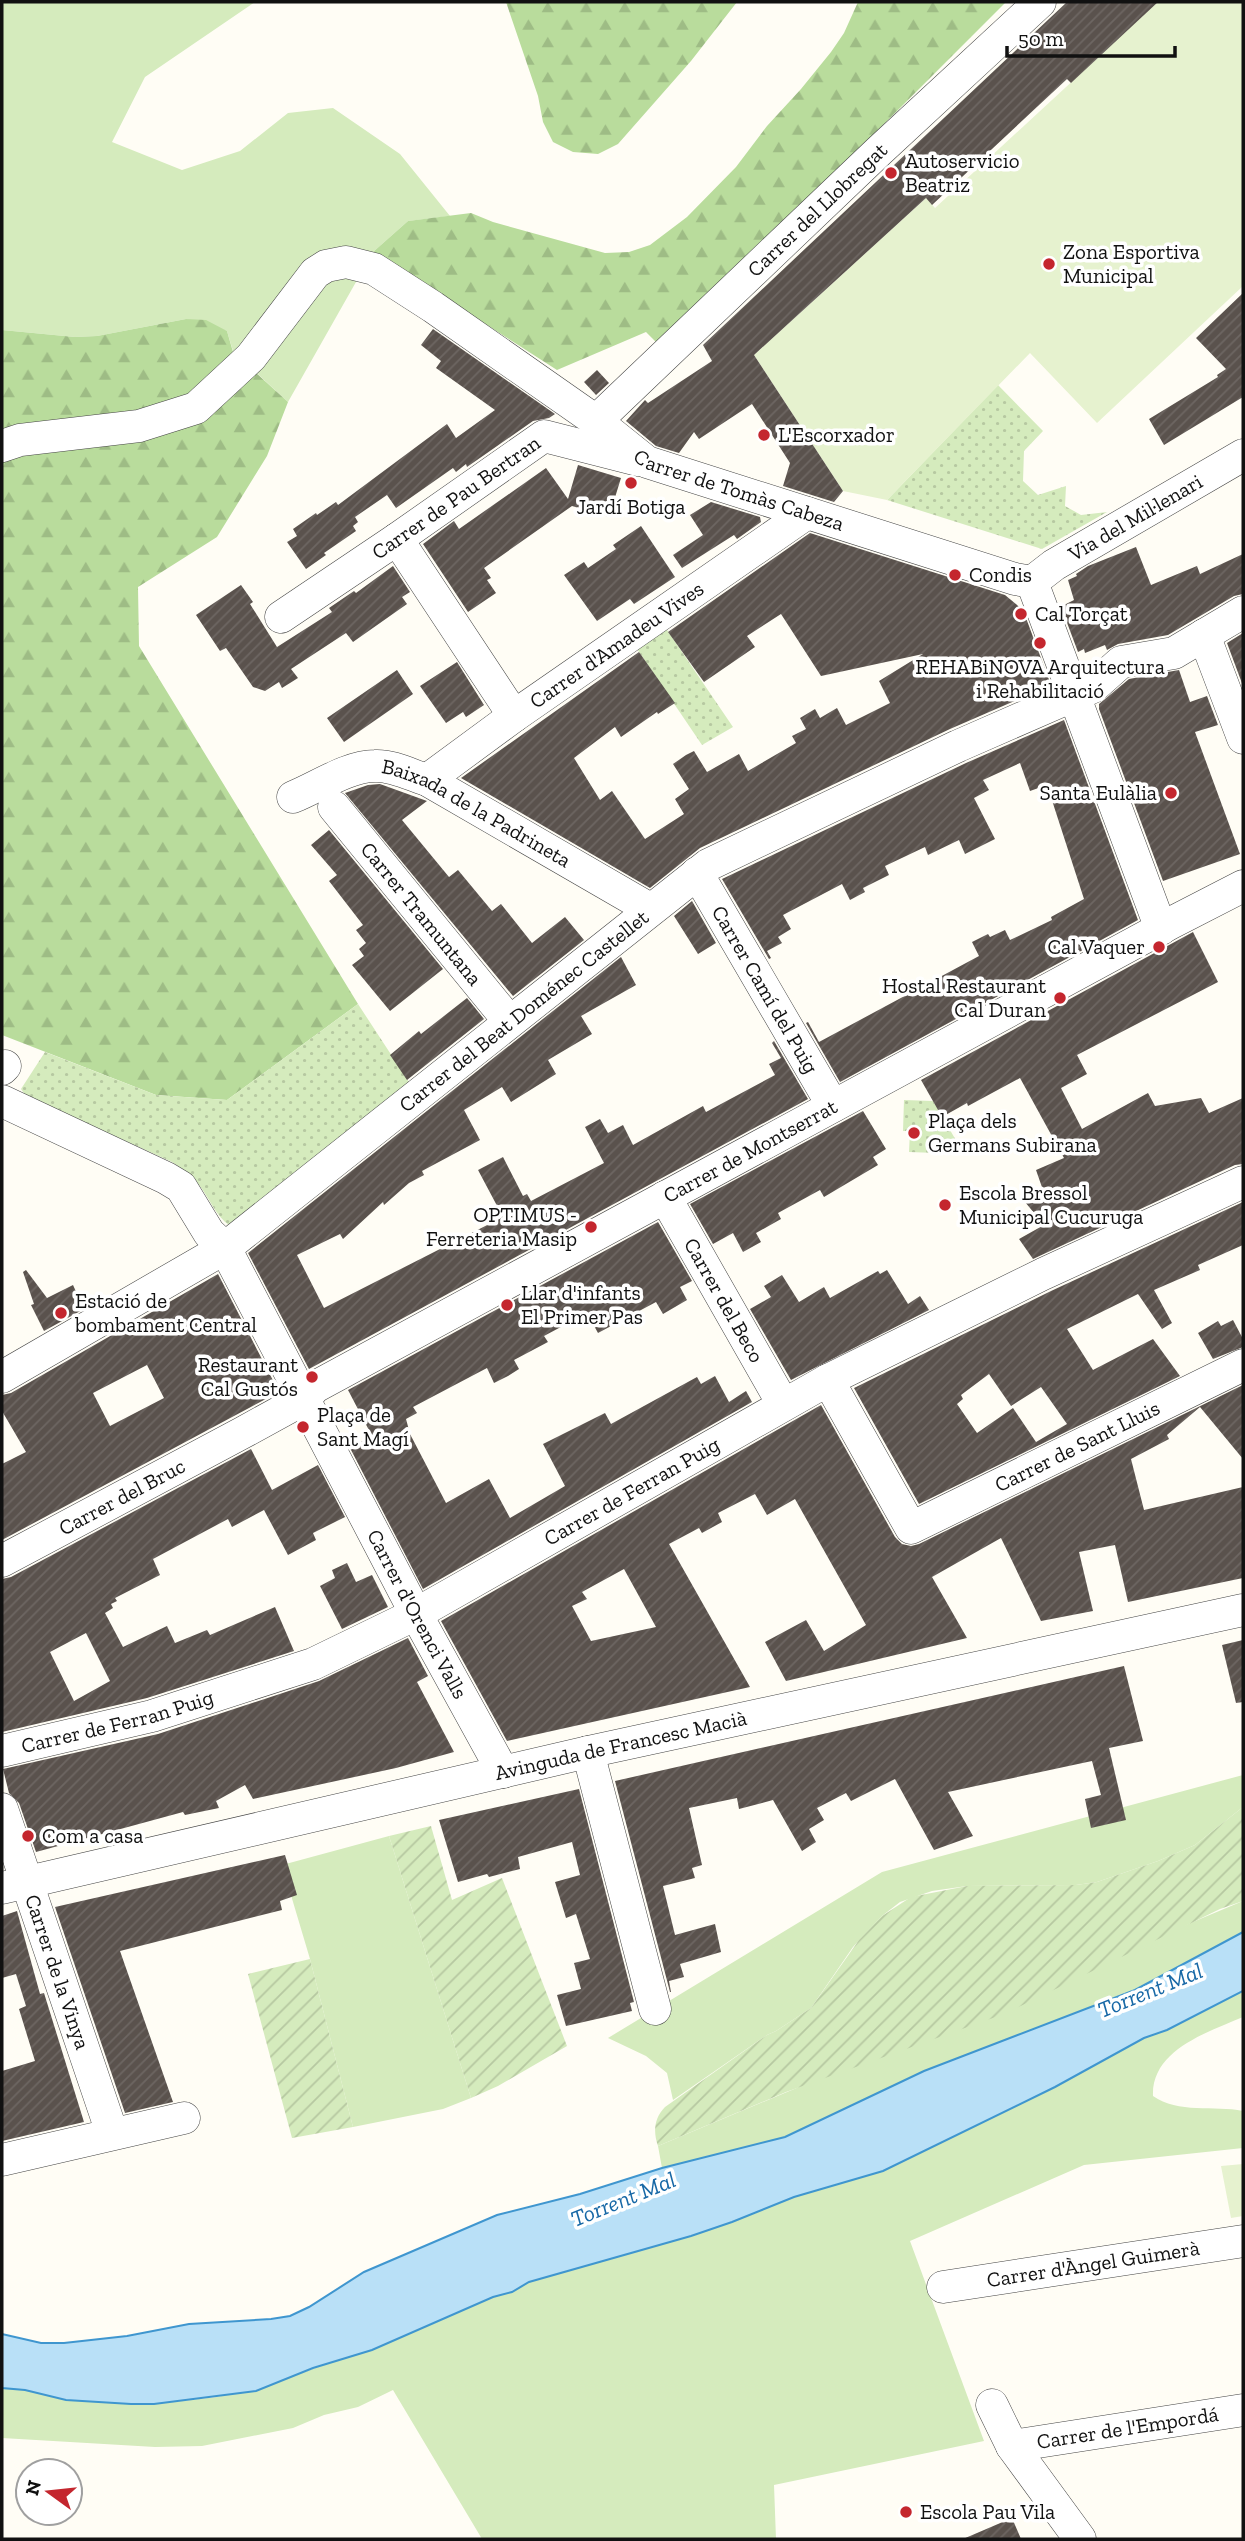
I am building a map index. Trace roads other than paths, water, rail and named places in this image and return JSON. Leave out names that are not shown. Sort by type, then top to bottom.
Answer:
[{"type":"street","name":"Carrer del Llobregat","points":[[596,421],[878,151],[1040,2]]},
{"type":"street","name":"Carrer de Tomàs Cabeza","points":[[2,446],[20,440],[139,426],[197,408],[251,357],[315,273],[326,266],[346,262],[374,269],[433,307],[596,421],[646,462],[1015,579],[1032,582]]},
{"type":"street","name":"Carrer de Pau Bertran","points":[[281,617],[544,436],[646,462]]},
{"type":"street","name":"Via del Mil·lenari","points":[[1032,582],[1054,565],[1243,455]]},
{"type":"street","name":"Carrer d'Amadeu Vives","points":[[427,780],[514,716],[807,513]]},
{"type":"street","points":[[397,539],[514,716]]},
{"type":"street","points":[[1032,582],[1161,929]]},
{"type":"street","name":"Carrer del Beat Doménec Castellet","points":[[2,1377],[225,1248],[708,865],[958,746],[1097,685],[1121,662],[1167,656],[1243,612]]},
{"type":"street","points":[[1204,635],[1243,738]]},
{"type":"street","name":"Baixada de la Padrineta","points":[[293,797],[345,774],[375,765],[427,780],[650,909]]},
{"type":"street","name":"Carrer Tramuntana","points":[[334,807],[509,1021]]},
{"type":"street","name":"Carrer Camí del Puig","points":[[697,873],[833,1106]]},
{"type":"street","name":"Carrer de Montserrat","points":[[304,1399],[315,1387],[833,1106],[1161,929],[1242,892]]},
{"type":"street","points":[[2,1101],[181,1187],[209,1233],[225,1248],[304,1399]]},
{"type":"street","name":"Carrer de Ferran Puig","points":[[2,1751],[152,1716],[313,1664],[416,1614],[828,1380],[1043,1274],[1243,1182]]},
{"type":"street","name":"Carrer del Beco","points":[[665,1197],[783,1404]]},
{"type":"street","name":"Carrer de Sant Lluis","points":[[828,1380],[911,1528],[1243,1365]]},
{"type":"street","name":"Carrer del Bruc","points":[[2,1561],[304,1399]]},
{"type":"street","name":"Carrer d'Orenci Valls","points":[[304,1399],[416,1614],[503,1772]]},
{"type":"street","name":"Avinguda de Francesc Macià","points":[[14,1885],[588,1752],[1243,1610]]},
{"type":"street","points":[[588,1752],[655,2009]]},
{"type":"street","name":"Carrer de la Vinya","points":[[2,1810],[14,1885],[112,2133]]},
{"type":"street","points":[[2,2160],[184,2118]]},
{"type":"street","name":"Carrer d'Àngel Guimerà","points":[[943,2287],[1243,2241]]},
{"type":"street","points":[[992,2405],[1012,2446],[1080,2539]]},
{"type":"street","name":"Carrer de l'Empordá","points":[[1012,2446],[1243,2410]]},
{"type":"water","name":"Torrent Mal","points":[[1243,1932],[1243,1991],[1167,2030],[1144,2038],[1055,2087],[883,2171],[794,2197],[691,2236],[529,2282],[512,2292],[493,2297],[372,2350],[313,2368],[256,2391],[154,2404],[131,2404],[66,2400],[25,2390],[2,2388],[2,2334],[41,2343],[64,2343],[127,2336],[189,2324],[290,2316],[364,2272],[497,2215],[580,2194],[662,2168],[785,2137],[924,2071],[1135,1990]]},
{"type":"place","name":"Autoservicio Beatriz","points":[[891,173]]},
{"type":"place","name":"Zona Esportiva Municipal","points":[[1049,264]]},
{"type":"place","name":"L'Escorxador","points":[[764,435]]},
{"type":"place","name":"Jardí Botiga","points":[[631,483]]},
{"type":"place","name":"Condis","points":[[955,575]]},
{"type":"place","name":"Cal Torçat","points":[[1021,614]]},
{"type":"place","name":"REHABiNOVA Arquitectura i Rehabilitació","points":[[1040,643]]},
{"type":"place","name":"Santa Eulàlia","points":[[1171,793]]},
{"type":"place","name":"Cal Vaquer","points":[[1159,947]]},
{"type":"place","name":"Hostal Restaurant Cal Duran","points":[[1060,998]]},
{"type":"place","name":"Plaça dels Germans Subirana","points":[[914,1133]]},
{"type":"place","name":"Escola Bressol Municipal Cucuruga","points":[[945,1205]]},
{"type":"place","name":"OPTIMUS - Ferreteria Masip","points":[[591,1227]]},
{"type":"place","name":"Llar d'infants El Primer Pas","points":[[507,1305]]},
{"type":"place","name":"Estació de bombament Central","points":[[61,1313]]},
{"type":"place","name":"Restaurant Cal Gustós","points":[[312,1377]]},
{"type":"place","name":"Plaça de Sant Magí","points":[[303,1427]]},
{"type":"place","name":"Com a casa","points":[[28,1836]]},
{"type":"place","name":"Escola Pau Vila","points":[[906,2512]]}]
